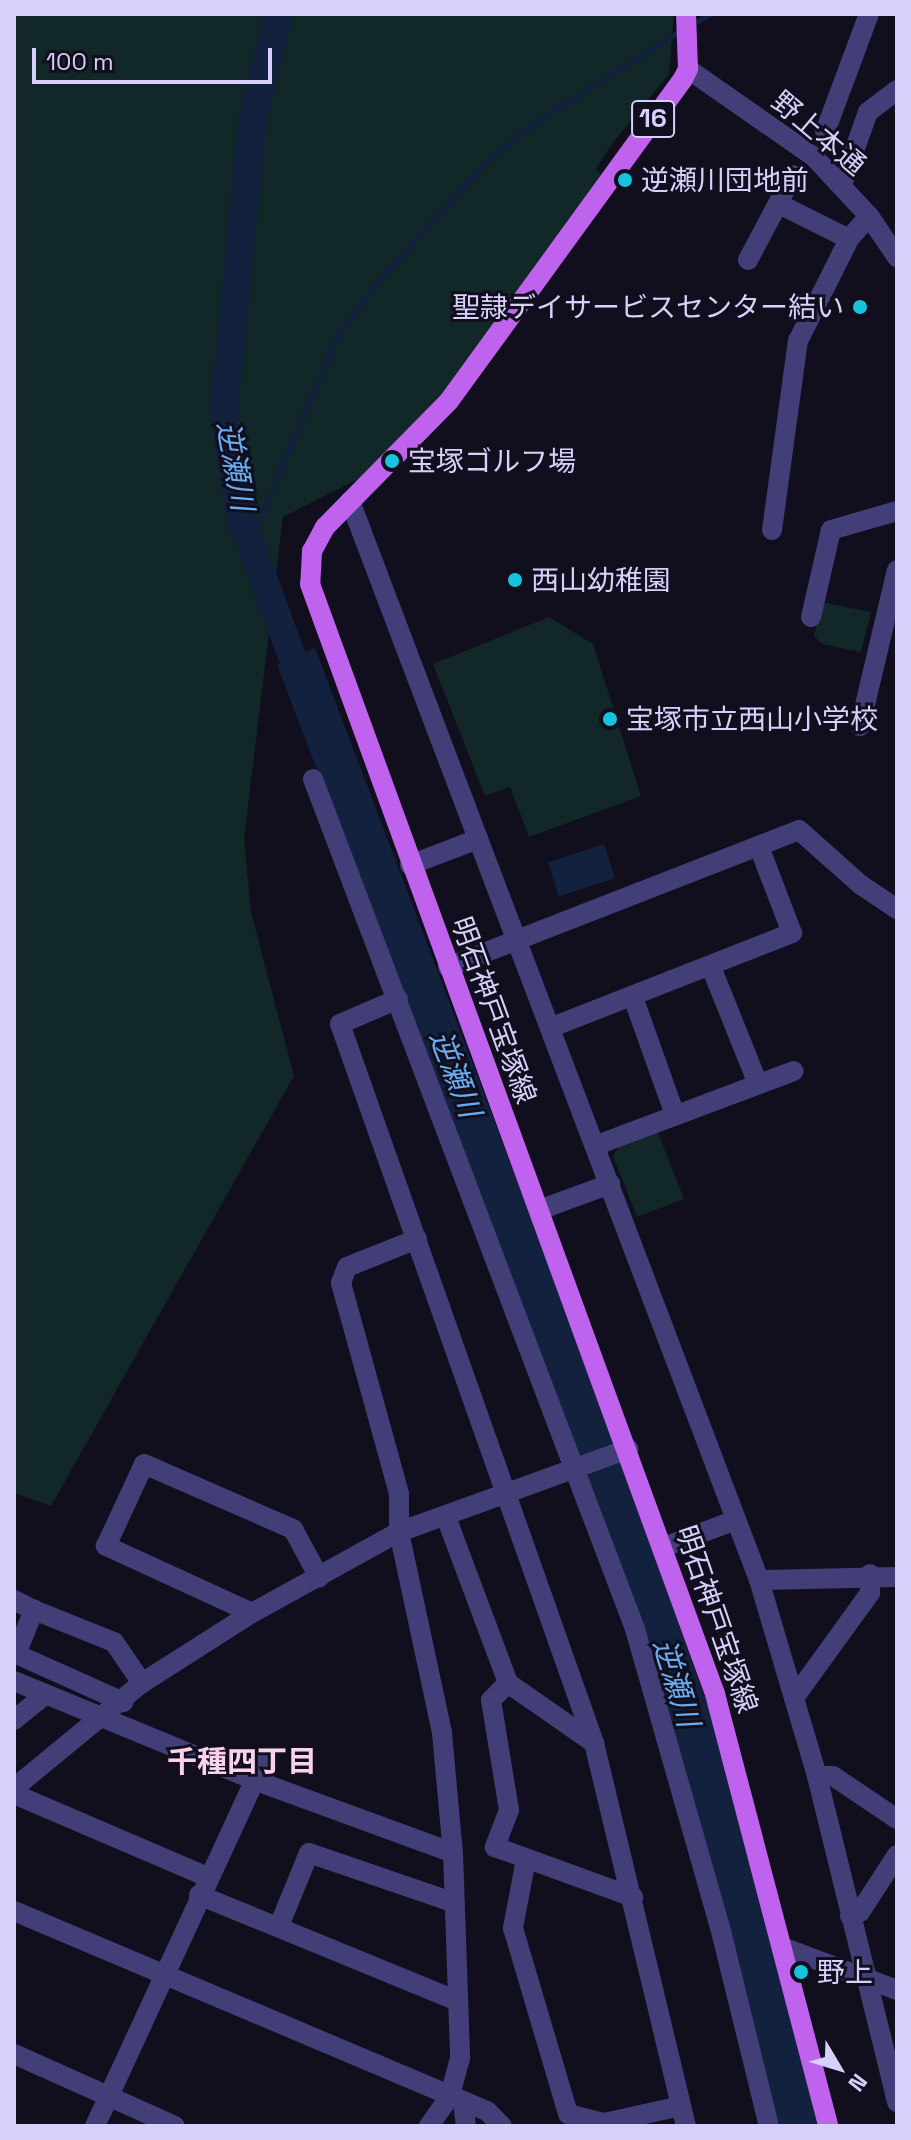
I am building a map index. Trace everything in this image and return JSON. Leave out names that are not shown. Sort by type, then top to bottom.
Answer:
[{"type":"main road","name":"16","points":[[686,14],[688,69]]},
{"type":"main road","name":"明石神戸宝塚線","points":[[688,69],[449,401],[350,501],[315,543],[309,568],[312,600],[628,1449],[715,1694],[785,1948],[828,2126]]},
{"type":"street","points":[[825,132],[869,14]]},
{"type":"street","name":"野上本通","points":[[688,69],[788,137],[842,185],[869,216],[897,257]]},
{"type":"street","points":[[842,185],[868,112],[897,90]]},
{"type":"street","points":[[837,101],[868,112]]},
{"type":"street","points":[[748,260],[793,175]]},
{"type":"street","points":[[779,204],[849,239]]},
{"type":"street","points":[[772,530],[798,341],[849,239],[869,216]]},
{"type":"street","points":[[350,501],[597,1145],[759,1580],[817,1776],[897,2102]]},
{"type":"street","points":[[811,617],[831,530],[897,511]]},
{"type":"street","points":[[860,726],[897,570]]},
{"type":"street","points":[[313,779],[635,1629],[720,1927],[769,2126]]},
{"type":"street","points":[[448,967],[760,849],[799,830],[870,893],[897,909]]},
{"type":"street","points":[[410,865],[478,839]]},
{"type":"street","points":[[552,1027],[792,933],[760,849]]},
{"type":"street","points":[[711,967],[758,1084]]},
{"type":"street","points":[[633,997],[675,1115]]},
{"type":"street","points":[[398,999],[340,1024],[509,1492],[594,1743],[683,2116],[604,2123],[568,2114],[513,1928],[526,1859]]},
{"type":"street","points":[[597,1145],[794,1071]]},
{"type":"street","points":[[539,1210],[610,1184]]},
{"type":"street","points":[[417,1239],[347,1267],[341,1283],[399,1494],[399,1532],[442,1733],[455,1903],[460,2058],[456,2099],[466,2126]]},
{"type":"street","points":[[458,2001],[279,1926],[14,1791],[142,1683],[252,1613],[399,1532],[575,1471],[628,1449]]},
{"type":"street","points":[[252,1613],[106,1546],[144,1464],[293,1529],[319,1577]]},
{"type":"street","points":[[446,1517],[508,1683],[594,1743]]},
{"type":"street","points":[[664,1547],[736,1520]]},
{"type":"street","points":[[759,1580],[870,1574],[897,1577]]},
{"type":"street","points":[[794,1698],[870,1593],[870,1574]]},
{"type":"street","points":[[14,1600],[114,1642],[142,1683]]},
{"type":"street","points":[[34,1610],[15,1653],[123,1702]]},
{"type":"street","points":[[14,1681],[258,1772],[453,1853]]},
{"type":"street","points":[[508,1683],[491,1700],[509,1810],[495,1847],[633,1897]]},
{"type":"street","points":[[14,1720],[45,1695]]},
{"type":"street","points":[[95,2126],[258,1772]]},
{"type":"street","points":[[817,1776],[833,1776],[897,1819]]},
{"type":"street","points":[[279,1926],[309,1853],[455,1903]]},
{"type":"street","points":[[850,1916],[860,1912],[897,1855]]},
{"type":"street","points":[[14,1911],[487,2111],[502,2126]]},
{"type":"street","points":[[785,1948],[897,1990]]},
{"type":"street","points":[[14,2054],[175,2126]]},
{"type":"street","points":[[429,2126],[456,2099]]},
{"type":"green space","points":[[14,14],[674,14],[669,74],[612,144],[596,169],[601,174],[464,370],[364,476],[283,517],[244,839],[251,912],[294,1076],[51,1506],[14,1493]]},
{"type":"green space","points":[[822,602],[871,612],[861,652],[822,644],[814,636]]},
{"type":"green space","points":[[549,617],[593,644],[641,796],[529,837],[510,787],[485,796],[433,664]]},
{"type":"green space","points":[[657,1130],[684,1199],[637,1217],[613,1156],[619,1146]]},
{"type":"water","points":[[315,648],[584,1357],[725,1754],[820,2126],[776,2126],[726,1917],[468,1164],[277,665]]},
{"type":"water","points":[[604,844],[615,878],[559,896],[548,862]]},
{"type":"waterway","name":"逆瀬川","points":[[279,14],[253,116],[224,410],[239,513],[306,694]]},
{"type":"waterway","points":[[691,25],[710,14]]},
{"type":"waterway","points":[[251,538],[338,335],[378,281],[484,164],[538,120],[682,30]]},
{"type":"place","name":"逆瀬川団地前","points":[[625,180]]},
{"type":"place","name":"聖隷デイサービスセンター結い","points":[[860,307]]},
{"type":"place","name":"宝塚ゴルフ場","points":[[392,461]]},
{"type":"place","name":"西山幼稚園","points":[[515,580]]},
{"type":"place","name":"宝塚市立西山小学校","points":[[610,719]]},
{"type":"place","name":"野上","points":[[801,1972]]},
{"type":"district","name":"千種四丁目","points":[[242,1762]]}]
